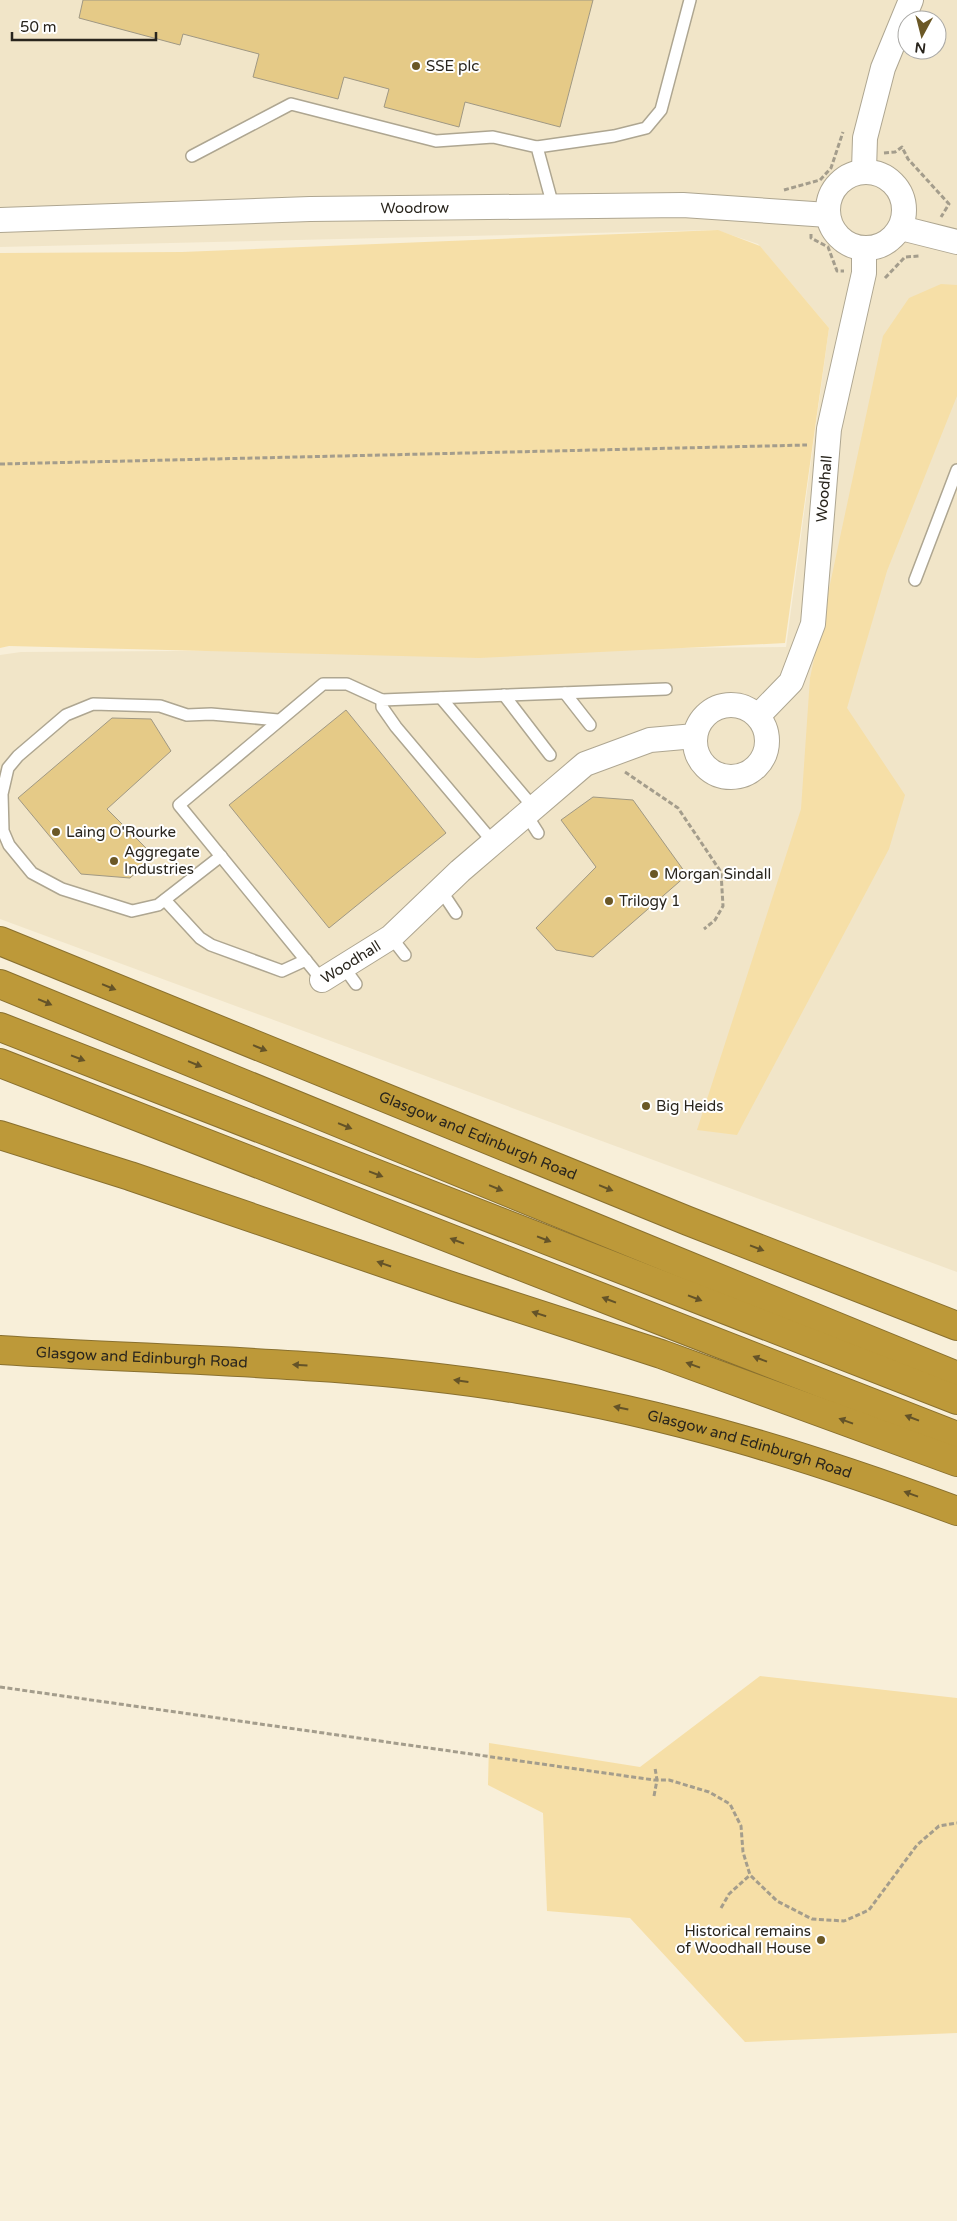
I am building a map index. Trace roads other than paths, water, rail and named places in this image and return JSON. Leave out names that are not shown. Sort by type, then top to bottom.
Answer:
[{"type":"highway","name":"Glasgow and Edinburgh Road","points":[[0,941],[651,1206],[957,1326]]},
{"type":"highway","points":[[0,984],[957,1376]]},
{"type":"highway","points":[[0,1003],[272,1119],[338,1160]]},
{"type":"highway","points":[[0,1027],[957,1400]]},
{"type":"highway","points":[[0,1063],[957,1436]]},
{"type":"highway","points":[[0,1134],[130,1176],[444,1284],[661,1354],[957,1462]]},
{"type":"highway","name":"Glasgow and Edinburgh Road","points":[[0,1350],[351,1368],[518,1388],[626,1409],[705,1429],[852,1473],[957,1511]]},
{"type":"street","points":[[864,163],[893,182],[900,192],[904,210],[901,228],[893,238],[883,245],[864,248],[847,243],[838,236],[831,226],[828,215],[828,203],[832,192],[839,183],[864,163],[864,138],[883,68],[911,0]]},
{"type":"street","name":"Woodrow","points":[[0,220],[310,209],[683,205],[828,215]]},
{"type":"street","points":[[901,228],[957,242]]},
{"type":"street","name":"Woodhall","points":[[758,716],[792,682],[813,624],[828,445],[845,355],[864,273],[864,248]]},
{"type":"street","points":[[735,704],[745,707],[758,716],[765,727],[768,738],[766,750],[760,763],[744,775],[728,777],[716,774],[708,768],[697,752],[695,736],[702,719],[710,711],[722,705],[735,704]]},
{"type":"street","name":"Woodhall","points":[[322,980],[350,975],[492,842],[532,819],[585,764],[650,740],[695,736]]},
{"type":"lane","points":[[192,156],[291,104],[436,140],[493,137],[537,147],[614,136],[646,128],[661,110],[690,0]]},
{"type":"lane","points":[[537,147],[553,206]]},
{"type":"lane","points":[[916,580],[957,470]]},
{"type":"lane","name":"Woodhall","points":[[322,980],[179,804],[323,684],[347,684],[382,700]]},
{"type":"lane","points":[[492,842],[396,727],[382,707],[382,700],[666,689]]},
{"type":"lane","points":[[565,693],[590,725]]},
{"type":"lane","points":[[504,695],[550,755]]},
{"type":"lane","points":[[441,698],[532,819]]},
{"type":"lane","points":[[221,856],[165,900],[158,904],[132,911],[62,889],[32,872],[9,845],[2,831],[2,794],[8,768],[18,756],[66,715],[93,704],[160,706],[187,715],[211,714],[278,720]]},
{"type":"lane","points":[[440,889],[456,913]]},
{"type":"lane","points":[[165,900],[200,938],[211,945],[282,971],[306,960]]},
{"type":"lane","points":[[391,937],[405,955]]},
{"type":"place","name":"SSE plc","points":[[416,66]]},
{"type":"place","name":"Laing O'Rourke","points":[[56,832]]},
{"type":"place","name":"Aggregate Industries","points":[[114,861]]},
{"type":"place","name":"Morgan Sindall","points":[[654,874]]},
{"type":"place","name":"Trilogy 1","points":[[609,901]]},
{"type":"place","name":"Big Heids","points":[[646,1106]]},
{"type":"place","name":"Historical remains of Woodhall House","points":[[821,1940]]}]
